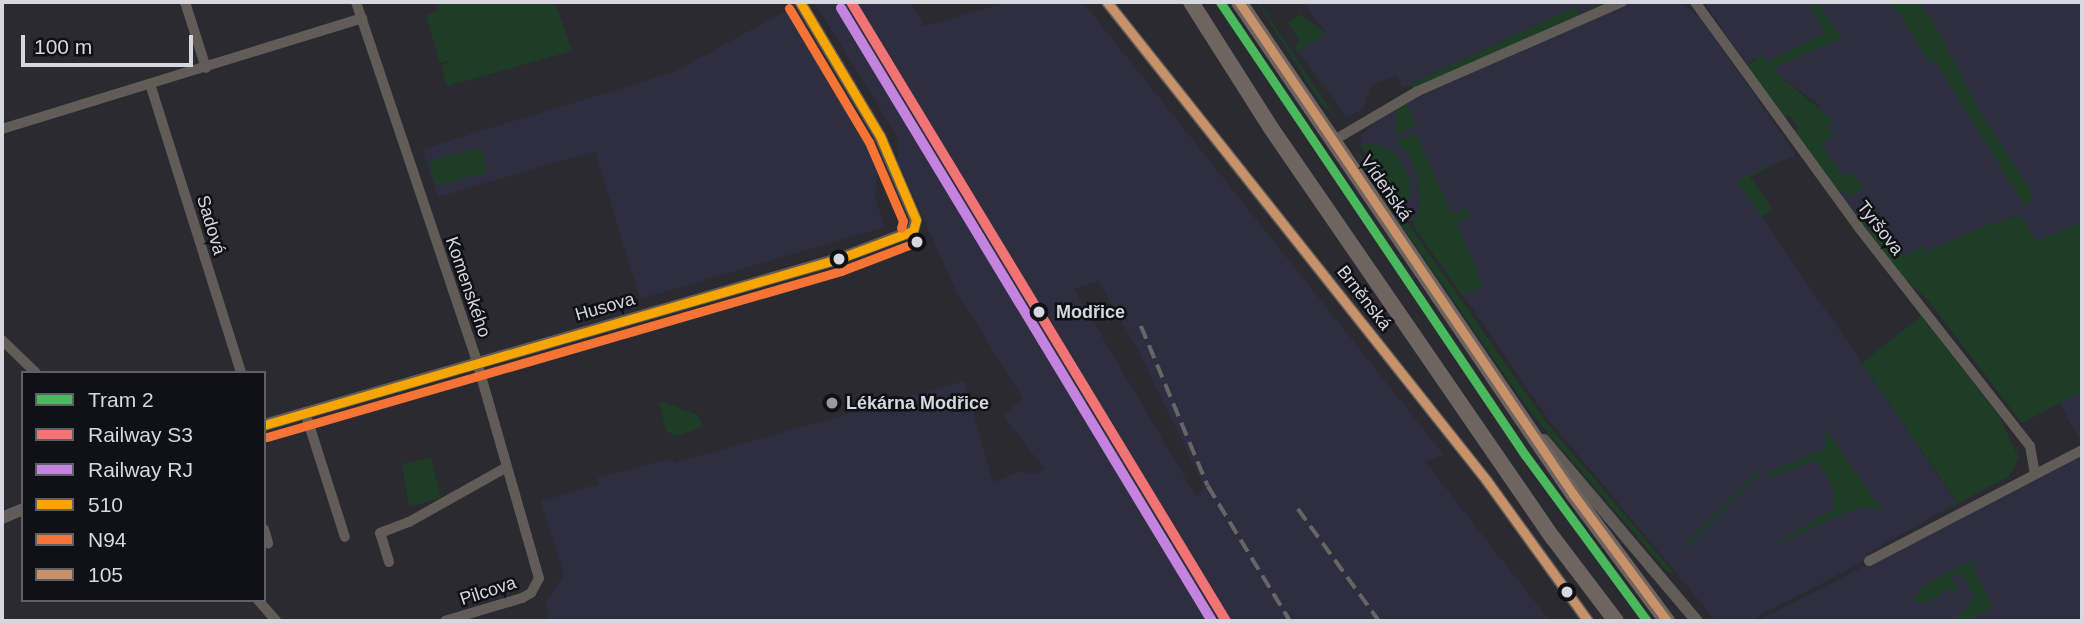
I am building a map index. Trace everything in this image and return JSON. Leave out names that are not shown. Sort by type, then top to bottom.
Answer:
[{"type":"highway","points":[[1191,2],[1271,128],[1553,538],[1616,621]]},
{"type":"highway","name":"Vídeňská","points":[[1239,2],[1331,142],[1667,621]]},
{"type":"street","points":[[186,2],[206,68]]},
{"type":"street","name":"Komenského","points":[[356,2],[477,362],[539,578],[537,586]]},
{"type":"street","name":"Husova","points":[[266,424],[838,259],[913,231],[916,220],[880,135],[800,2]]},
{"type":"street","name":"Brněnská","points":[[1107,2],[1487,481],[1588,621]]},
{"type":"street","points":[[1331,142],[1409,96],[1622,2]]},
{"type":"street","name":"Tyršova","points":[[1695,2],[1823,180],[2030,446],[2035,474]]},
{"type":"street","points":[[2,129],[151,87],[362,18]]},
{"type":"street","name":"Sadová","points":[[151,87],[240,371]]},
{"type":"street","points":[[2,340],[34,371]]},
{"type":"street","name":"Vídeňská","points":[[1505,393],[1697,621]]},
{"type":"street","points":[[305,412],[345,537]]},
{"type":"street","points":[[1869,561],[2082,450]]},
{"type":"street","points":[[389,562],[380,533],[409,522],[507,467]]},
{"type":"street","points":[[2,518],[21,510]]},
{"type":"street","points":[[266,536],[268,542]]},
{"type":"street","name":"Pilcova","points":[[445,621],[522,598],[537,586]]},
{"type":"street","points":[[260,602],[276,621]]},
{"type":"shaded area","points":[[814,2],[910,2],[924,26],[1010,2],[1083,2],[1444,455],[1425,462],[1550,621],[551,621],[545,602],[564,575],[541,501],[598,484],[597,478],[672,458],[674,463],[964,381],[993,482],[1021,471],[1032,474],[1045,470],[1003,415],[1023,399],[955,289],[898,161],[897,136]],"holes":[[[1098,281],[1138,350],[1205,488],[1196,496],[1074,289]]]},
{"type":"shaded area","points":[[1304,2],[1605,4],[1580,14],[1575,7],[1402,88],[1397,76],[1371,85],[1363,109],[1346,117],[1299,51],[1325,32]]},
{"type":"shaded area","points":[[1633,2],[1680,2],[1700,17],[1796,155],[1737,180],[1957,503],[1866,554],[1868,559],[1749,621],[1716,621],[1549,420],[1360,145],[1361,135],[1405,101]]},
{"type":"shaded area","points":[[1704,2],[2082,2],[2082,223],[2036,241],[2020,216],[1990,224],[1903,266],[1881,249],[1836,190],[1804,128],[1820,105],[1754,58],[1748,66]]},
{"type":"shaded area","points":[[791,8],[879,152],[875,198],[885,227],[640,299],[595,151],[438,197],[422,149],[674,72]]},
{"type":"shaded area","points":[[2082,392],[2082,445],[2059,402]]},
{"type":"shaded area","points":[[2082,453],[2082,621],[1758,621],[1874,561]]},
{"type":"green space","points":[[435,2],[555,2],[572,51],[447,86],[442,67],[450,60],[440,63],[426,15],[438,11]]},
{"type":"green space","points":[[1259,2],[1333,114],[1322,105]]},
{"type":"green space","points":[[1610,2],[1413,89],[1410,85],[1402,88],[1575,7],[1580,14]]},
{"type":"green space","points":[[1808,2],[1817,2],[1842,38],[1771,69],[1834,121],[1827,126],[1834,136],[1821,144],[1844,176],[1852,172],[1863,188],[1871,184],[1851,196],[1836,190],[1792,130],[1799,129],[1790,116],[1783,117],[1748,66],[1761,55],[1767,62],[1825,33]]},
{"type":"green space","points":[[1886,2],[1918,2],[1935,24],[1977,107],[2029,188],[2033,198],[2025,207],[1937,64],[1927,59],[1898,11]]},
{"type":"green space","points":[[1300,14],[1326,33],[1299,51],[1342,116],[1295,47],[1299,40],[1288,23]]},
{"type":"green space","points":[[1405,101],[1416,126],[1395,135],[1396,111]]},
{"type":"green space","points":[[1415,133],[1452,213],[1466,208],[1470,217],[1457,223],[1483,286],[1462,296],[1413,225],[1420,204],[1418,178],[1408,153],[1395,141]]},
{"type":"green space","points":[[1376,144],[1395,153],[1409,176],[1411,194],[1401,207],[1360,145]]},
{"type":"green space","points":[[481,148],[487,173],[435,185],[429,160]]},
{"type":"green space","points":[[1356,149],[1546,422],[1675,574],[1667,572],[1531,413],[1368,177]]},
{"type":"green space","points":[[1785,159],[1750,177],[1773,210],[1762,217],[1736,180]]},
{"type":"green space","points":[[1877,195],[1870,200],[1904,257],[1922,246],[1926,252],[1990,224],[2021,216],[2036,241],[2080,223],[2082,392],[2022,423],[1928,300],[1904,279],[1859,220],[1858,208]]},
{"type":"green space","points":[[1921,316],[1999,416],[2019,458],[2009,476],[1937,515],[1957,502],[1862,363]]},
{"type":"green space","points":[[659,401],[698,415],[702,427],[676,436],[666,431]]},
{"type":"green space","points":[[1825,428],[1882,510],[1859,507],[1769,547],[1834,509],[1833,487],[1819,463],[1810,462],[1769,478],[1767,473],[1826,449]]},
{"type":"green space","points":[[431,458],[441,498],[409,507],[402,464]]},
{"type":"green space","points":[[1756,472],[1759,475],[1687,547],[1684,544]]},
{"type":"green space","points":[[1970,561],[1979,565],[1973,569],[1993,607],[1965,621],[1954,621],[1975,597],[1960,572],[1951,578],[1959,592],[1945,590],[1936,599],[1930,597],[1928,604],[1913,600],[1926,584]]},
{"type":"railway","points":[[1141,326],[1208,486],[1290,621]]},
{"type":"railway","points":[[1298,509],[1379,621]]},
{"type":"tram line","name":"2","points":[[1220,2],[1525,455],[1647,621]]},
{"type":"rail line","name":"S3","points":[[851,2],[1226,621]]},
{"type":"rail line","name":"RJ","points":[[841,8],[1212,621]]},
{"type":"transit line","name":"510","points":[[800,2],[880,136],[916,220],[913,231]]},
{"type":"transit line","name":"105","points":[[1107,2],[1487,481],[1588,621]]},
{"type":"transit line","name":"105","points":[[1239,2],[1573,494],[1667,621]]},
{"type":"transit line","name":"N94","points":[[789,8],[869,142],[903,221],[901,228]]},
{"type":"transit line","name":"510","points":[[266,424],[838,259],[913,231]]},
{"type":"transit line","name":"N94","points":[[267,437],[841,271],[917,242]]},
{"type":"place","name":"Modřice","points":[[1039,312]]},
{"type":"place","name":"Lékárna Modřice","points":[[832,403]]}]
